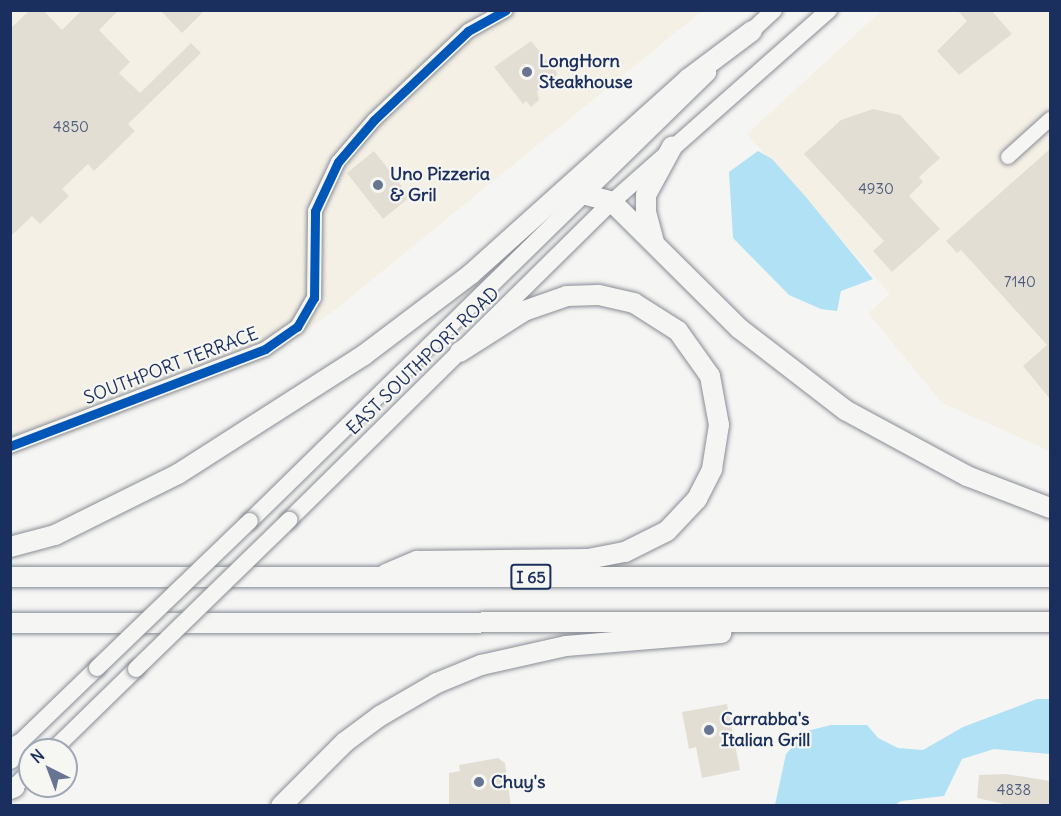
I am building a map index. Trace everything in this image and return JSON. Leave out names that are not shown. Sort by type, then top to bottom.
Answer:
[{"type":"highway","points":[[10,547],[55,535],[178,474],[364,355],[471,274],[688,79],[752,31]]},
{"type":"highway","points":[[655,245],[646,212],[645,195],[672,147]]},
{"type":"highway","points":[[582,194],[596,194],[612,202],[740,329],[845,410],[967,476],[1050,508]]},
{"type":"highway","points":[[378,578],[417,561],[588,559],[625,552],[667,531],[697,499],[712,469],[719,425],[710,376],[678,331],[634,303],[598,295],[557,299],[524,311],[460,352]]},
{"type":"highway","name":"I 65","points":[[10,577],[1050,577]]},
{"type":"highway","points":[[281,806],[345,742],[380,716],[437,683],[481,665],[566,646],[832,622]]},
{"type":"highway","points":[[10,623],[1050,622]]},
{"type":"main road","name":"EAST SOUTHPORT ROAD","points":[[13,752],[582,194],[774,10]]},
{"type":"main road","name":"EAST SOUTHPORT ROAD","points":[[65,738],[612,202],[829,10]]},
{"type":"street","name":"SOUTHPORT TERRACE","points":[[10,446],[265,349],[297,327],[314,298],[315,211],[338,162],[374,120],[458,40],[486,19],[506,10]]},
{"type":"street","points":[[1008,157],[1050,119]]},
{"type":"shaded area","points":[[11,11],[702,11],[336,309],[270,357],[11,455]]},
{"type":"shaded area","points":[[881,11],[1050,11],[1050,451],[942,403],[868,313],[890,294],[747,134]]},
{"type":"water","points":[[758,151],[772,159],[873,279],[841,291],[837,311],[821,309],[789,295],[733,238],[729,172]]},
{"type":"water","points":[[1037,699],[1050,699],[1050,754],[994,749],[962,759],[944,796],[901,801],[895,805],[775,805],[786,754],[807,731],[831,725],[867,725],[878,738],[898,748],[923,750],[963,727]]},
{"type":"building","points":[[30,10],[43,10],[62,30],[82,10],[119,10],[99,30],[130,62],[119,73],[140,93],[191,43],[201,53],[128,124],[135,131],[94,171],[88,164],[62,189],[69,196],[40,224],[32,216],[10,237],[10,29]]},
{"type":"building","points":[[160,10],[205,10],[182,33]]},
{"type":"building","points":[[957,10],[991,10],[1012,34],[959,75],[937,51],[967,21]]},
{"type":"building","name":"LongHorn Steakhouse","points":[[531,41],[558,74],[537,91],[539,100],[531,107],[526,101],[523,104],[494,67]]},
{"type":"building","points":[[873,109],[900,115],[940,158],[919,177],[923,182],[909,196],[940,229],[892,272],[873,251],[884,241],[804,154],[841,120]]},
{"type":"building","points":[[1050,149],[1050,399],[1023,366],[1047,345],[961,250],[957,253],[946,241]]},
{"type":"building","name":"Uno Pizzeria & Gril","points":[[374,151],[410,197],[383,219],[347,173]]},
{"type":"building","name":"Carrabba's Italian Grill","points":[[727,704],[740,770],[702,778],[696,747],[689,749],[682,712]]},
{"type":"building","name":"Chuy's","points":[[498,758],[505,763],[511,806],[449,806],[449,773],[460,771],[459,765]]},
{"type":"building","points":[[1006,774],[1050,781],[1050,804],[1004,804],[977,798],[979,775]]},
{"type":"cycle path","points":[[10,446],[265,349],[297,327],[314,298],[315,211],[338,162],[374,120],[468,31],[506,10]]},
{"type":"place","name":"LongHorn Steakhouse","points":[[527,72]]},
{"type":"place","name":"Uno Pizzeria & Gril","points":[[378,185]]},
{"type":"place","name":"Carrabba's Italian Grill","points":[[709,730]]},
{"type":"place","name":"Chuy's","points":[[479,782]]}]
